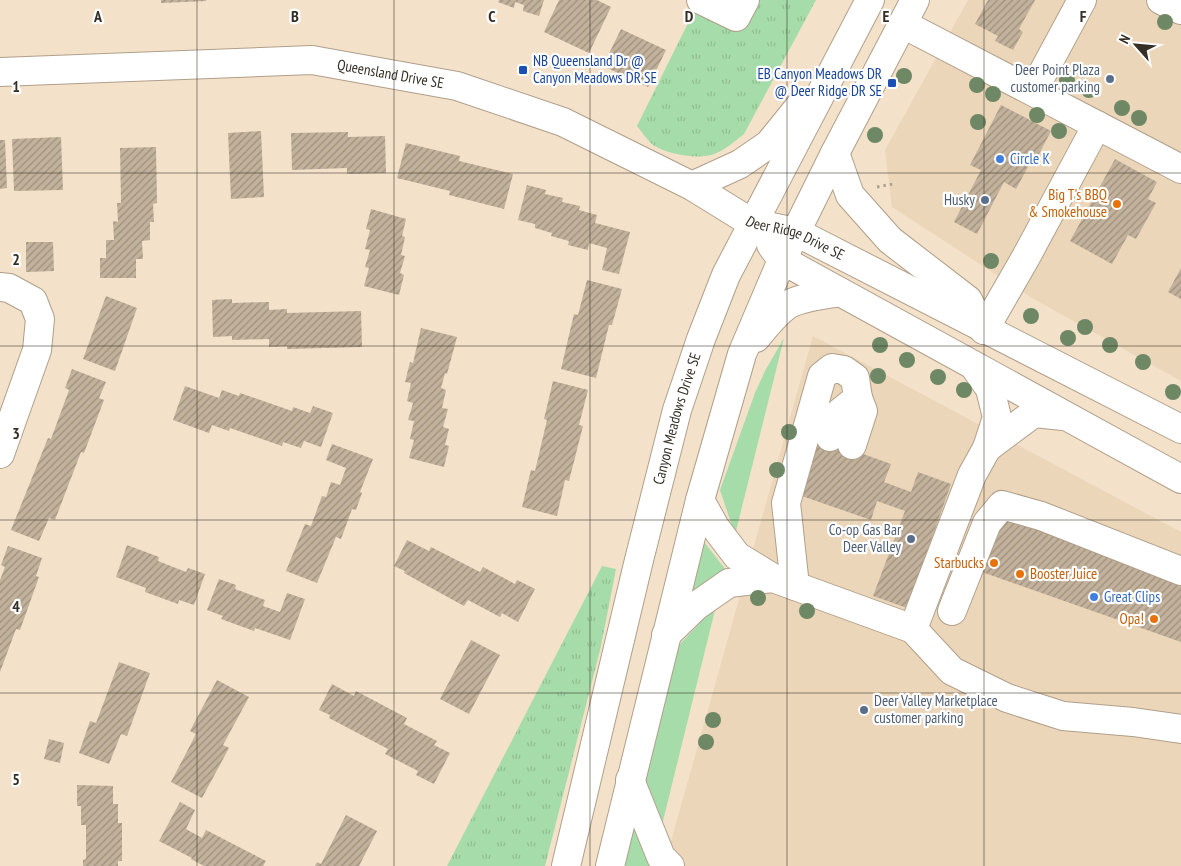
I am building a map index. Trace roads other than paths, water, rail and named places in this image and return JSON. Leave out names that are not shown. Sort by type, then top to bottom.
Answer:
[{"type":"street","points":[[701,0],[736,17],[745,0]]},
{"type":"street","name":"Canyon Meadows Drive SE","points":[[566,866],[677,410],[701,339],[726,275],[870,0]]},
{"type":"street","points":[[610,866],[700,500],[742,354],[782,260],[835,153],[916,0]]},
{"type":"street","points":[[1033,91],[1082,0]]},
{"type":"street","points":[[1161,0],[1181,10]]},
{"type":"street","points":[[903,24],[1181,169]]},
{"type":"street","points":[[692,186],[740,164],[769,144],[800,106],[849,39]]},
{"type":"street","name":"Queensland Drive SE","points":[[0,72],[312,60],[457,86],[563,122],[692,186],[752,223]]},
{"type":"street","points":[[984,330],[1026,257],[1097,125]]},
{"type":"street","points":[[835,153],[850,195],[890,240],[968,300],[984,330]]},
{"type":"street","name":"Deer Ridge Drive SE","points":[[752,223],[796,232],[984,330],[1181,429]]},
{"type":"street","name":"Deer Ridge Drive SE","points":[[752,223],[782,260],[1181,479]]},
{"type":"street","points":[[0,287],[9,288],[33,301],[40,319],[38,350],[0,454]]},
{"type":"street","points":[[742,354],[771,320],[787,305],[811,297],[840,292]]},
{"type":"street","points":[[913,630],[972,475],[986,448],[997,417],[990,389],[974,366]]},
{"type":"street","points":[[784,582],[786,503],[822,376],[832,368],[844,370],[854,378],[858,398],[838,414],[841,441]]},
{"type":"street","points":[[986,448],[1034,413],[1067,416]]},
{"type":"street","points":[[700,500],[715,527],[737,556],[784,582],[913,630],[952,671],[1007,698],[1063,716],[1133,722],[1179,722]]},
{"type":"street","points":[[952,611],[987,523],[1002,505],[1040,516],[1181,571]]},
{"type":"street","points":[[666,635],[696,606],[729,583],[784,582]]},
{"type":"street","points":[[630,780],[661,857],[670,866]]},
{"type":"place","name":"NB Queensland Dr @ Canyon Meadows DR SE","points":[[523,70]]},
{"type":"place","name":"Deer Point Plaza customer parking","points":[[1110,79]]},
{"type":"place","name":"EB Canyon Meadows DR @ Deer Ridge DR SE","points":[[892,83]]},
{"type":"place","name":"Circle K","points":[[1000,159]]},
{"type":"place","name":"Husky","points":[[985,200]]},
{"type":"place","name":"Big T's BBQ & Smokehouse","points":[[1117,204]]},
{"type":"place","name":"Co-op Gas Bar Deer Valley","points":[[911,539]]},
{"type":"place","name":"Starbucks","points":[[994,563]]},
{"type":"place","name":"Booster Juice","points":[[1020,574]]},
{"type":"place","name":"Great Clips","points":[[1094,597]]},
{"type":"place","name":"Opa!","points":[[1154,619]]},
{"type":"place","name":"Deer Valley Marketplace customer parking","points":[[864,710]]}]
